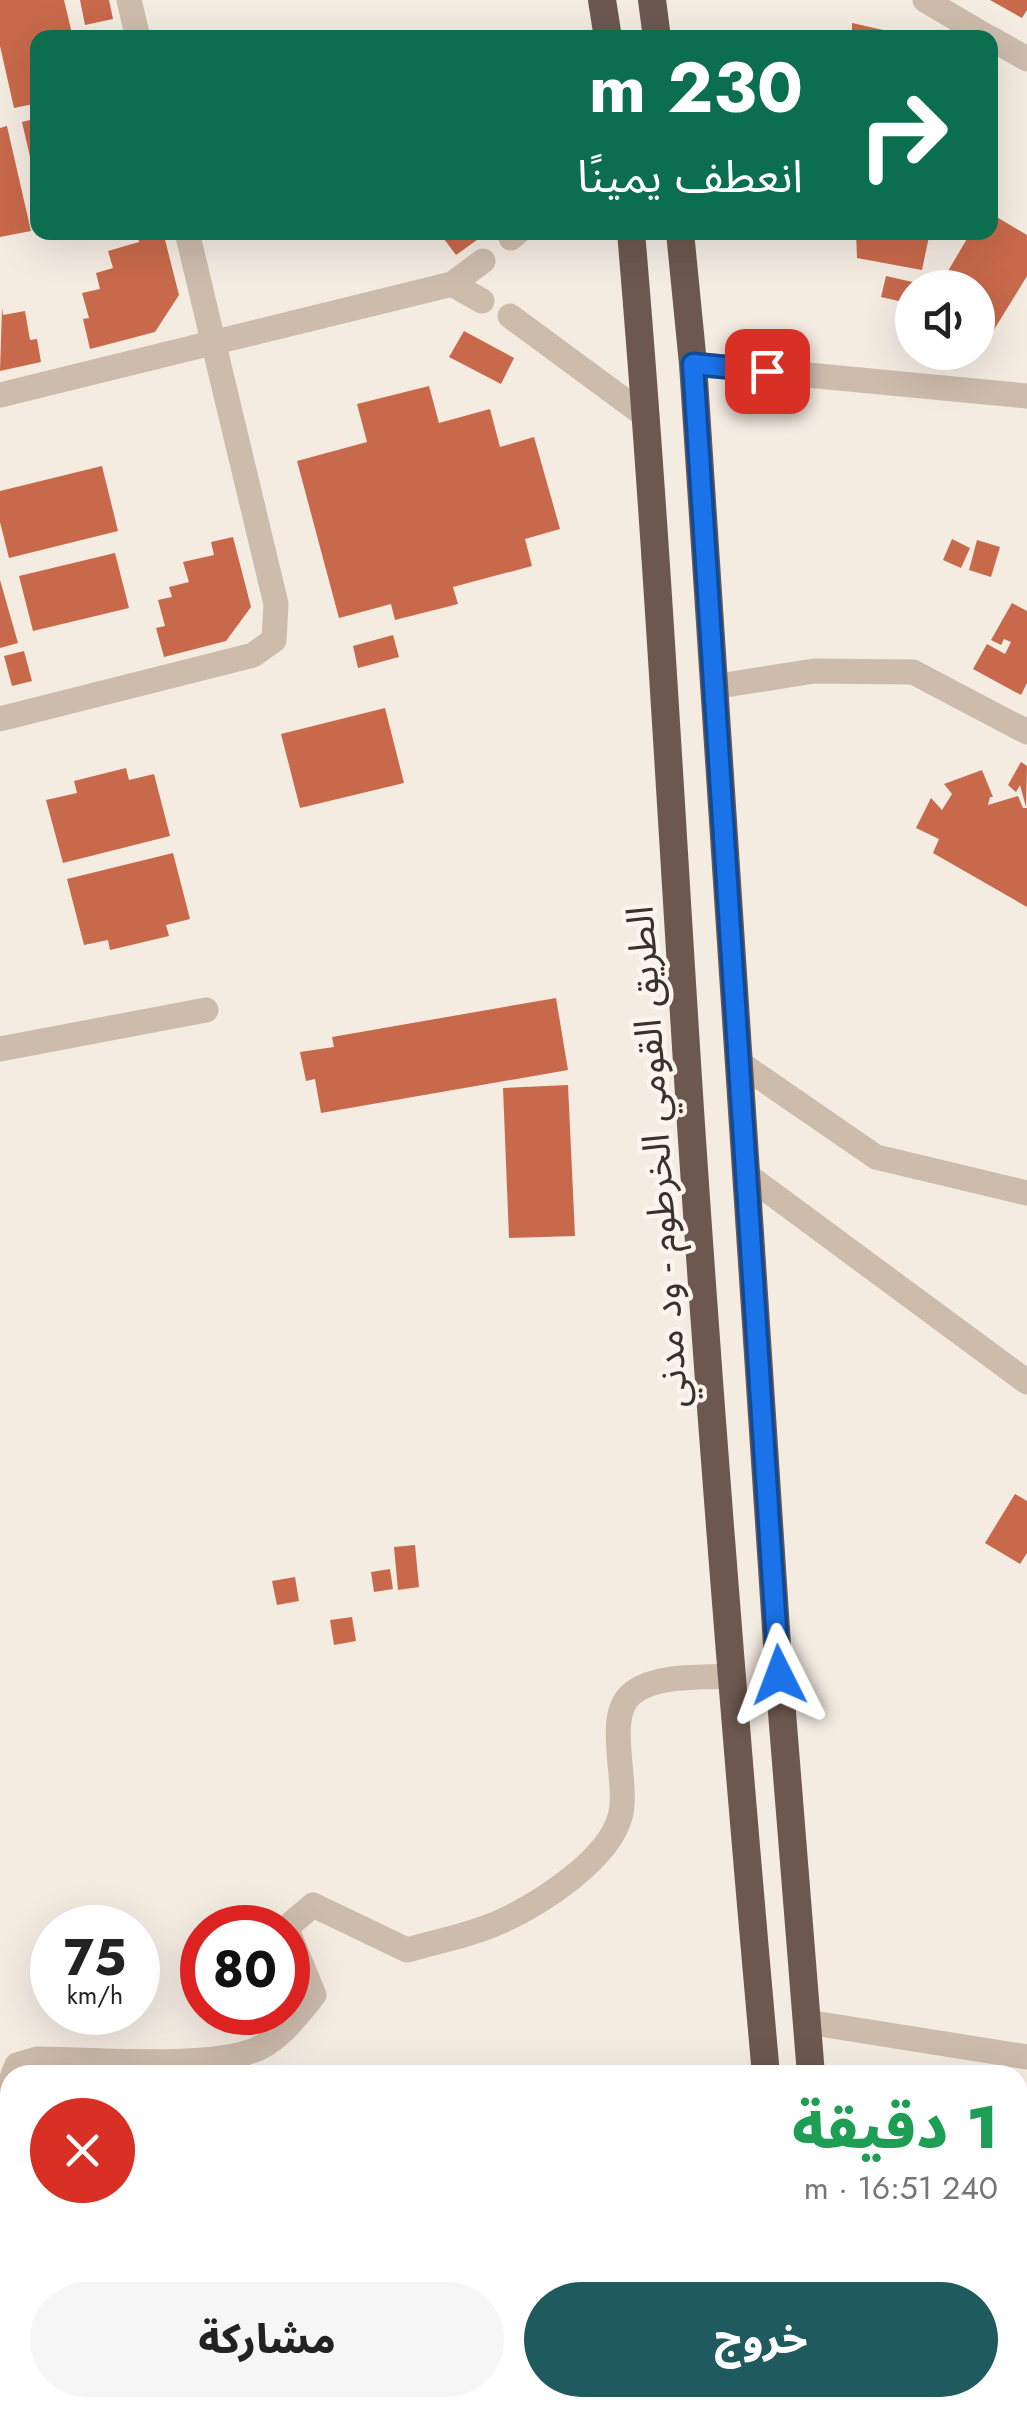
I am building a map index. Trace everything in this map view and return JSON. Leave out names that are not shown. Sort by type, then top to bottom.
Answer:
[{"type":"highway","points":[[602,0],[607,30]]},
{"type":"highway","points":[[652,0],[656,30]]},
{"type":"highway","name":"الطريق القومي الخرطوم - ود مدني","points":[[632,240],[647,417],[693,1161],[731,1676],[765,2065]]},
{"type":"highway","points":[[681,240],[693,364],[779,1675],[810,2065]]},
{"type":"street","points":[[129,0],[136,30]]},
{"type":"street","points":[[925,0],[976,30]]},
{"type":"street","points":[[998,43],[1027,59]]},
{"type":"street","points":[[0,719],[252,656],[274,640],[276,604],[189,240]]},
{"type":"street","points":[[0,395],[452,284],[484,261]]},
{"type":"street","points":[[452,284],[482,301]]},
{"type":"street","points":[[510,316],[647,417]]},
{"type":"street","points":[[693,364],[1027,396]]},
{"type":"street","points":[[713,687],[814,671],[913,672],[1027,732]]},
{"type":"street","points":[[0,1049],[206,1010]]},
{"type":"street","points":[[740,1064],[876,1157],[1027,1193]]},
{"type":"street","points":[[748,1176],[1027,1382]]},
{"type":"street","points":[[310,1909],[313,1906],[406,1950],[502,1921],[577,1873],[608,1844],[621,1816],[623,1771],[617,1720],[633,1692],[659,1682],[731,1676]]},
{"type":"street","points":[[807,2022],[1027,2057]]},
{"type":"street","points":[[20,2065],[37,2059],[192,2060],[254,2050],[279,2035]]},
{"type":"building","points":[[0,0],[64,0],[71,30],[30,30],[30,105],[14,108],[0,46]]},
{"type":"building","points":[[80,0],[109,0],[113,19],[85,25]]},
{"type":"building","points":[[990,0],[1027,0],[1027,10],[1022,18]]},
{"type":"building","points":[[852,23],[883,30],[852,30]]},
{"type":"building","points":[[30,120],[30,157],[22,122]]},
{"type":"building","points":[[7,126],[30,231],[0,237],[0,128]]},
{"type":"building","points":[[998,218],[1027,235],[1027,276],[995,328],[995,270],[949,270],[966,240],[998,240]]},
{"type":"building","points":[[165,240],[179,295],[155,332],[90,349],[83,319],[89,318],[82,293],[100,289],[96,273],[113,268],[108,251]]},
{"type":"building","points":[[445,240],[477,240],[456,255]]},
{"type":"building","points":[[856,240],[928,240],[922,270],[857,258]]},
{"type":"building","points":[[886,276],[895,278],[895,300],[881,297]]},
{"type":"building","points":[[2,308],[3,315],[25,311],[30,340],[37,339],[41,362],[0,371]]},
{"type":"building","points":[[464,331],[514,358],[501,384],[449,357]]},
{"type":"building","points":[[429,386],[439,423],[490,409],[500,447],[534,437],[560,529],[525,539],[532,566],[453,587],[458,604],[395,620],[391,604],[339,618],[297,461],[367,442],[357,404]]},
{"type":"building","points":[[102,466],[118,531],[9,558],[0,522],[0,491]]},
{"type":"building","points":[[233,537],[251,607],[226,641],[164,657],[156,628],[165,626],[158,600],[172,597],[169,587],[189,582],[183,562],[214,555],[211,542]]},
{"type":"building","points":[[952,539],[970,548],[961,568],[943,560]]},
{"type":"building","points":[[977,540],[1000,547],[991,577],[969,570]]},
{"type":"building","points":[[115,553],[129,608],[33,631],[19,576]]},
{"type":"building","points":[[0,580],[18,643],[0,648]]},
{"type":"building","points":[[1012,603],[1027,611],[1027,683],[1021,695],[973,669],[987,644],[1005,654],[1011,642],[1004,639],[1001,645],[991,640]]},
{"type":"building","points":[[393,635],[399,657],[358,668],[353,646]]},
{"type":"building","points":[[24,651],[32,681],[12,686],[4,656]]},
{"type":"building","points":[[385,708],[404,783],[300,808],[281,734]]},
{"type":"building","points":[[1021,762],[1027,766],[1026,807],[1020,785],[1016,792],[1008,785]]},
{"type":"building","points":[[126,768],[129,780],[154,774],[170,836],[63,863],[46,800],[77,793],[74,781]]},
{"type":"building","points":[[982,770],[993,797],[988,805],[1018,796],[1023,808],[1027,808],[1027,907],[933,853],[939,839],[916,828],[931,798],[942,810],[952,794],[944,784]]},
{"type":"building","points":[[173,853],[190,919],[166,925],[169,936],[110,950],[108,940],[84,945],[67,879]]},
{"type":"building","points":[[556,998],[568,1070],[321,1113],[315,1079],[306,1081],[300,1052],[334,1047],[332,1037]]},
{"type":"building","points":[[568,1085],[575,1236],[509,1238],[503,1088]]},
{"type":"building","points":[[1015,1494],[1027,1501],[1027,1553],[1020,1564],[985,1543]]},
{"type":"building","points":[[415,1545],[419,1587],[398,1590],[394,1547]]},
{"type":"building","points":[[390,1569],[393,1589],[374,1592],[371,1572]]},
{"type":"building","points":[[295,1577],[299,1601],[277,1605],[272,1581]]},
{"type":"building","points":[[352,1617],[356,1641],[334,1645],[330,1620]]},
{"type":"route","points":[[767,371],[693,364],[779,1675]]}]
